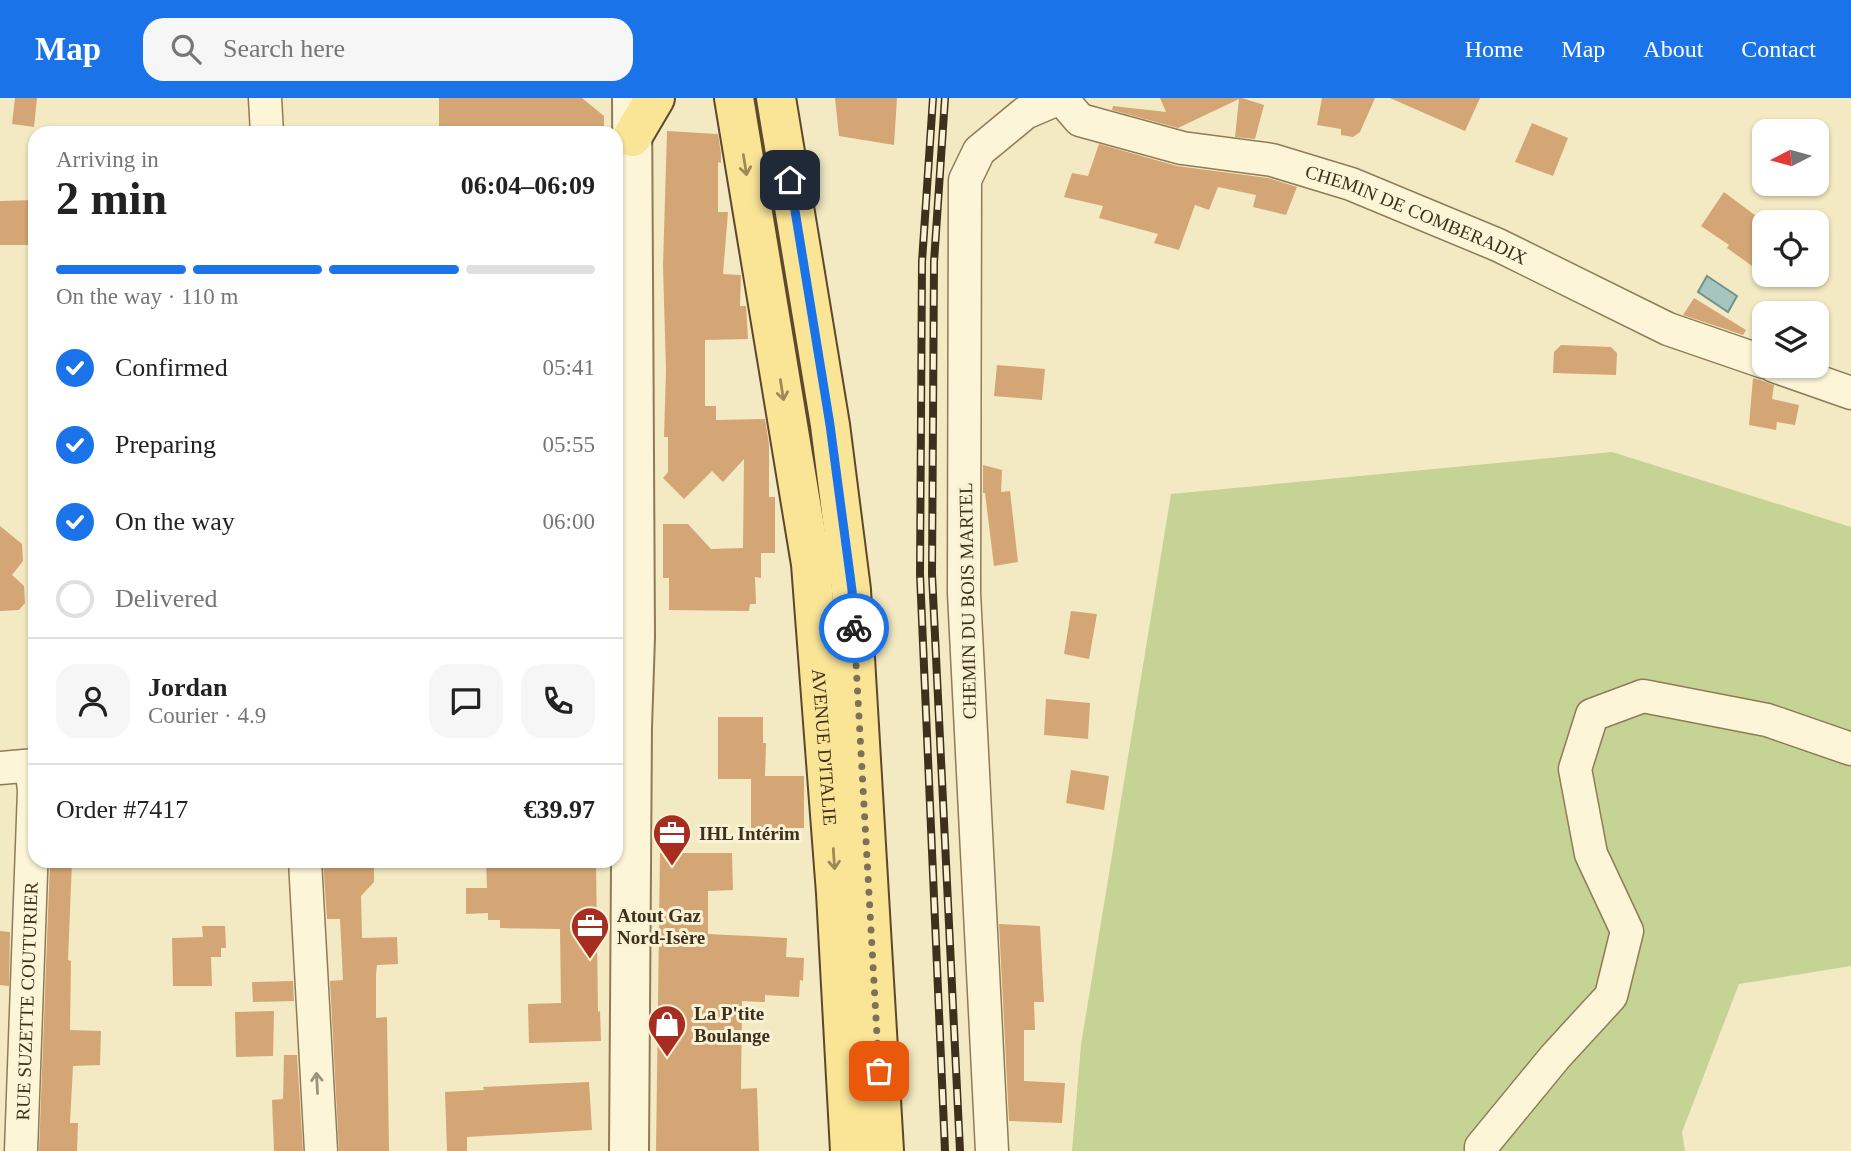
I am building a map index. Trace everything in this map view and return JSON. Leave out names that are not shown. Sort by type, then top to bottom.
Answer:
[{"type":"main road","points":[[632,137],[656,98]]},
{"type":"main road","name":"AVENUE D'ITALIE","points":[[734,98],[811,564],[836,893],[850,1151]]},
{"type":"main road","name":"AVENUE D'ITALIE","points":[[776,98],[830,425],[852,590],[884,1151]]},
{"type":"street","points":[[265,98],[267,126]]},
{"type":"street","points":[[629,1151],[624,750],[635,637],[624,213],[632,137],[632,98]]},
{"type":"street","name":"CHEMIN DE COMBERADIX","points":[[1061,98],[1080,120],[1182,148],[1272,160],[1351,184],[1498,245],[1668,329],[1752,358]]},
{"type":"street","name":"CHEMIN DU BOIS MARTEL","points":[[992,1151],[964,593],[965,180],[979,151],[1025,113],[1061,98]]},
{"type":"street","points":[[1808,378],[1851,393]]},
{"type":"street","points":[[1481,1151],[1481,1147],[1555,1057],[1611,996],[1626,931],[1591,854],[1575,769],[1592,715],[1643,696],[1766,720],[1851,749]]},
{"type":"street","points":[[0,768],[28,766]]},
{"type":"street","name":"RUE SUZETTE COUTURIER","points":[[21,1151],[31,868]]},
{"type":"street","points":[[305,868],[321,1151]]},
{"type":"green space","points":[[1612,452],[1851,527],[1851,966],[1739,984],[1682,1132],[1685,1151],[1072,1151],[1081,1045],[1171,494]]},
{"type":"water","points":[[1707,276],[1737,296],[1728,312],[1698,292]]},
{"type":"building","points":[[15,98],[37,98],[34,126],[12,124]]},
{"type":"building","points":[[439,98],[582,98],[604,116],[604,126],[439,126]]},
{"type":"building","points":[[835,98],[897,98],[894,145],[839,136]]},
{"type":"building","points":[[1160,98],[1242,98],[1264,105],[1255,139],[1235,137],[1239,99],[1178,128],[1112,110],[1113,106],[1166,112]]},
{"type":"building","points":[[1322,98],[1375,98],[1360,132],[1353,137],[1341,135],[1341,129],[1317,125]]},
{"type":"building","points":[[1390,98],[1480,98],[1465,131]]},
{"type":"building","points":[[1532,123],[1568,138],[1553,176],[1515,162]]},
{"type":"building","points":[[667,131],[718,134],[721,163],[718,162],[718,212],[728,212],[723,274],[741,275],[740,306],[746,306],[748,339],[705,340],[705,406],[716,406],[716,420],[765,419],[769,444],[769,497],[775,497],[775,553],[761,553],[761,578],[755,577],[756,604],[750,604],[749,611],[669,610],[669,578],[663,578],[663,524],[688,524],[711,549],[743,548],[744,459],[723,482],[712,471],[684,499],[663,478],[668,472],[668,437],[664,437],[666,370],[663,266]]},
{"type":"building","points":[[1099,144],[1177,166],[1268,178],[1297,187],[1286,215],[1253,207],[1256,195],[1218,187],[1209,210],[1195,205],[1179,250],[1154,243],[1158,234],[1099,218],[1103,206],[1064,197],[1072,173],[1088,176]]},
{"type":"building","points":[[1724,192],[1752,213],[1752,266],[1727,248],[1729,245],[1701,226]]},
{"type":"building","points":[[28,200],[28,245],[0,245],[0,201]]},
{"type":"building","points":[[1694,298],[1746,330],[1743,335],[1683,315]]},
{"type":"building","points":[[1561,345],[1611,347],[1617,353],[1616,375],[1553,373],[1554,352]]},
{"type":"building","points":[[997,365],[1045,369],[1042,400],[994,396]]},
{"type":"building","points":[[1753,378],[1774,385],[1772,399],[1799,405],[1795,425],[1777,422],[1776,430],[1749,425]]},
{"type":"building","points":[[983,465],[1002,470],[1001,492],[1010,491],[1018,562],[994,566],[983,493]]},
{"type":"building","points":[[0,526],[22,544],[23,561],[12,575],[24,586],[25,603],[19,610],[0,611]]},
{"type":"building","points":[[1071,611],[1097,614],[1089,659],[1064,654]]},
{"type":"building","points":[[1046,699],[1090,703],[1088,739],[1044,735]]},
{"type":"building","points":[[718,717],[763,717],[763,743],[766,743],[765,776],[804,776],[804,828],[751,828],[751,779],[718,779]]},
{"type":"building","points":[[1071,770],[1109,776],[1104,810],[1066,803]]},
{"type":"building","points":[[660,853],[732,853],[733,890],[708,891],[708,934],[787,938],[786,957],[804,958],[799,997],[765,995],[765,1002],[742,1001],[741,1089],[757,1088],[759,1151],[656,1151]]},
{"type":"building","points":[[50,868],[72,868],[68,960],[71,961],[70,1030],[101,1031],[100,1065],[73,1066],[70,1123],[78,1123],[77,1151],[39,1151]]},
{"type":"building","points":[[323,868],[374,868],[374,882],[361,896],[362,938],[397,937],[398,964],[377,965],[376,974],[376,1018],[387,1017],[389,1151],[339,1151],[330,981],[343,980],[340,919],[327,919]]},
{"type":"building","points":[[486,868],[596,868],[598,1012],[600,1011],[601,1041],[529,1043],[528,1004],[561,1003],[560,929],[500,928],[500,920],[488,920],[488,913],[466,914],[466,888],[487,888]]},
{"type":"building","points":[[999,924],[1040,926],[1044,1002],[1034,1002],[1035,1030],[1024,1030],[1024,1081],[1065,1083],[1062,1123],[1009,1121]]},
{"type":"building","points":[[202,926],[225,926],[226,948],[221,948],[221,957],[211,957],[212,986],[173,986],[172,938],[203,937]]},
{"type":"building","points":[[0,931],[10,932],[9,986],[0,985]]},
{"type":"building","points":[[293,981],[294,1001],[253,1002],[252,982]]},
{"type":"building","points":[[274,1011],[273,1056],[236,1057],[235,1012]]},
{"type":"building","points":[[284,1055],[297,1055],[303,1151],[274,1151],[272,1100],[283,1099]]},
{"type":"building","points":[[589,1082],[592,1130],[467,1137],[467,1151],[447,1151],[445,1092],[484,1090],[483,1087]]},
{"type":"railway","points":[[933,98],[922,262],[920,574],[945,1151]]},
{"type":"railway","points":[[945,98],[934,262],[932,574],[960,1151]]},
{"type":"way so far","points":[[854,628],[879,1071]]},
{"type":"place","name":"IHL Intérim","points":[[672,867]]},
{"type":"place","name":"Atout Gaz Nord-Isère","points":[[590,960]]},
{"type":"place","name":"La P'tite Boulange","points":[[667,1058]]},
{"type":"route","points":[[790,180],[830,425],[852,590],[854,628]]}]
